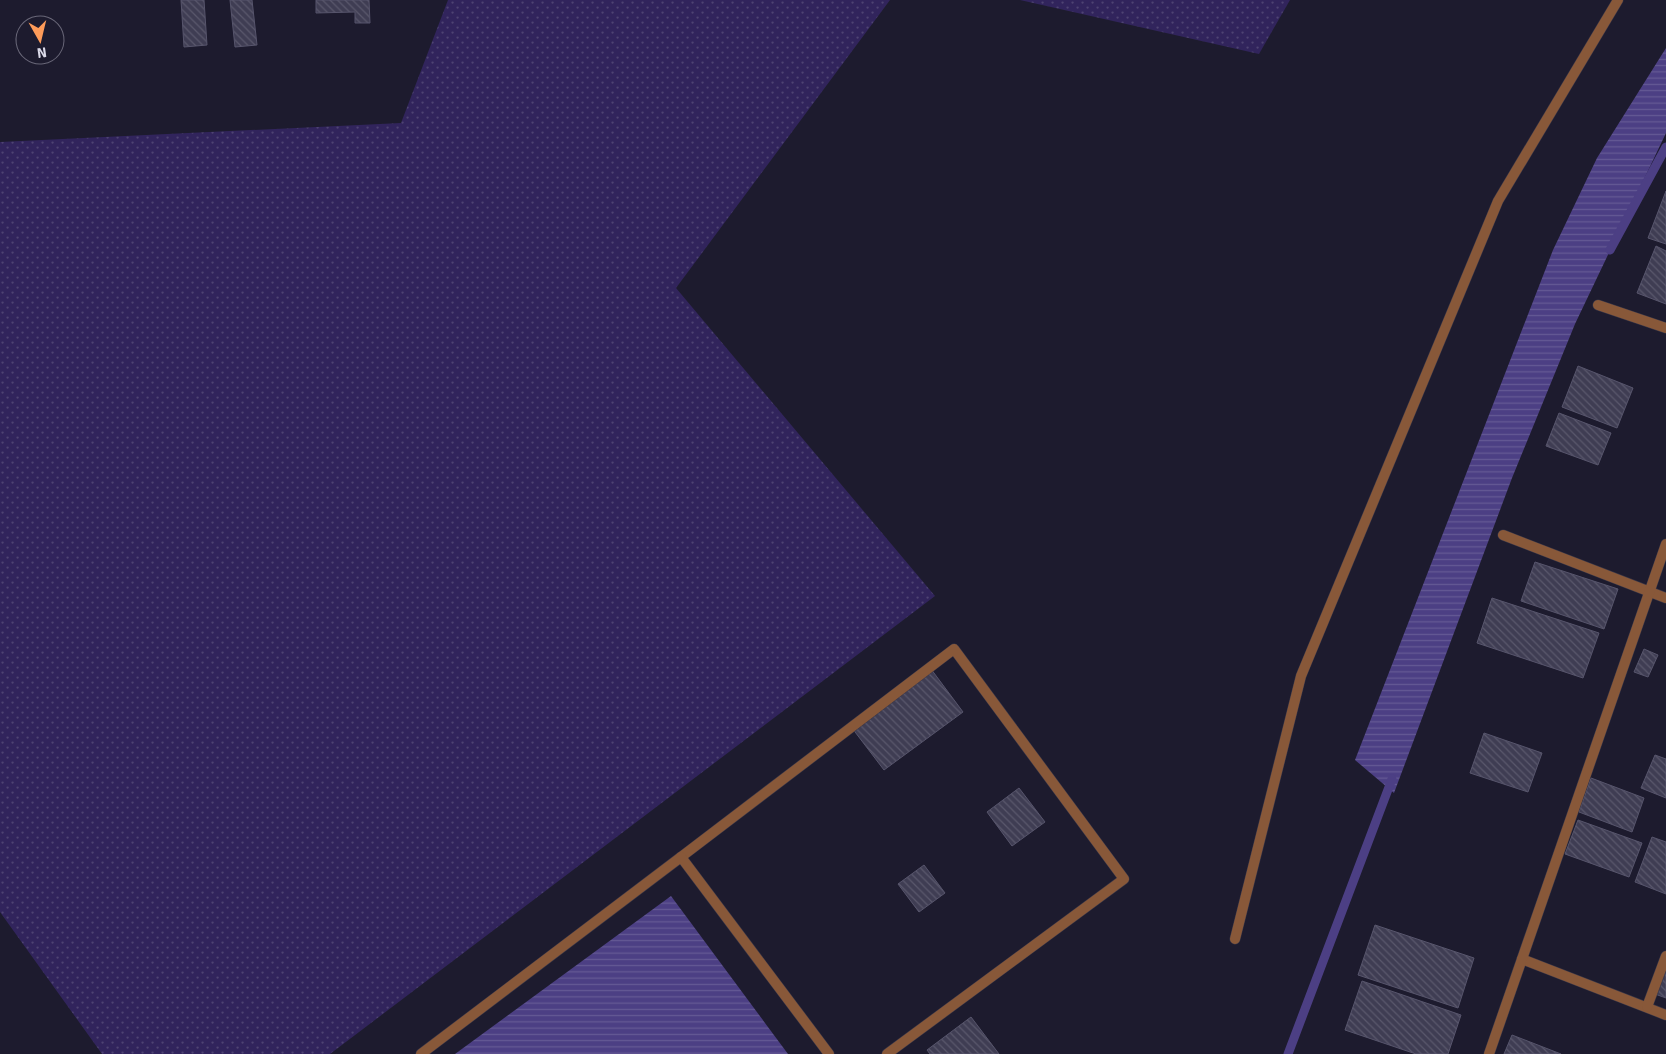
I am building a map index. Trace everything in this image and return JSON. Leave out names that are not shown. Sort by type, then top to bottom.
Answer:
[{"type":"street","points":[[1235,940],[1301,676],[1498,201],[1618,0]]},
{"type":"street","points":[[1598,305],[1666,328]]},
{"type":"street","points":[[1503,535],[1666,598]]},
{"type":"street","points":[[1489,1054],[1666,544]]},
{"type":"street","points":[[421,1054],[954,649],[1124,879],[887,1054]]},
{"type":"street","points":[[681,857],[830,1054]]},
{"type":"street","points":[[1647,1007],[1666,956]]},
{"type":"street","points":[[1522,959],[1666,1014]]},
{"type":"shaded area","points":[[448,0],[890,0],[676,288],[935,596],[330,1054],[102,1054],[0,912],[0,142],[401,123]]},
{"type":"shaded area","points":[[1020,0],[1290,0],[1259,54]]},
{"type":"shaded area","points":[[1666,48],[1666,133],[1575,324],[1512,478],[1394,793],[1355,760],[1553,250],[1597,158]]},
{"type":"shaded area","points":[[671,896],[788,1054],[455,1054]]},
{"type":"building","points":[[181,0],[204,0],[207,45],[184,47]]},
{"type":"building","points":[[230,0],[252,0],[257,45],[235,47]]},
{"type":"building","points":[[316,0],[369,0],[370,23],[355,23],[355,12],[316,13]]},
{"type":"building","points":[[1666,191],[1666,244],[1648,238]]},
{"type":"building","points":[[1656,246],[1666,251],[1666,304],[1637,293]]},
{"type":"building","points":[[1578,366],[1633,388],[1617,428],[1562,407]]},
{"type":"building","points":[[1559,413],[1611,433],[1598,465],[1546,446]]},
{"type":"building","points":[[1535,562],[1618,589],[1604,629],[1521,601]]},
{"type":"building","points":[[1492,598],[1599,633],[1583,678],[1477,643]]},
{"type":"building","points":[[1644,649],[1658,655],[1648,677],[1634,672]]},
{"type":"building","points":[[931,669],[963,712],[884,770],[852,728]]},
{"type":"building","points":[[1484,733],[1542,753],[1528,792],[1470,773]]},
{"type":"building","points":[[1655,755],[1666,759],[1666,798],[1641,788]]},
{"type":"building","points":[[1591,778],[1644,798],[1632,832],[1579,812]]},
{"type":"building","points":[[1019,788],[1045,822],[1012,846],[987,812]]},
{"type":"building","points":[[1578,820],[1642,843],[1629,877],[1565,854]]},
{"type":"building","points":[[1652,837],[1666,842],[1666,894],[1635,882]]},
{"type":"building","points":[[924,865],[945,893],[919,912],[898,884]]},
{"type":"building","points":[[1375,925],[1474,958],[1458,1008],[1358,975]]},
{"type":"building","points":[[1666,966],[1666,998],[1655,994]]},
{"type":"building","points":[[1362,981],[1461,1015],[1448,1054],[1416,1054],[1345,1030]]},
{"type":"building","points":[[971,1017],[999,1054],[930,1054],[927,1050]]},
{"type":"building","points":[[1512,1035],[1561,1054],[1504,1054]]},
{"type":"waterway","points":[[1610,250],[1666,147]]},
{"type":"waterway","points":[[1288,1054],[1392,779]]}]
